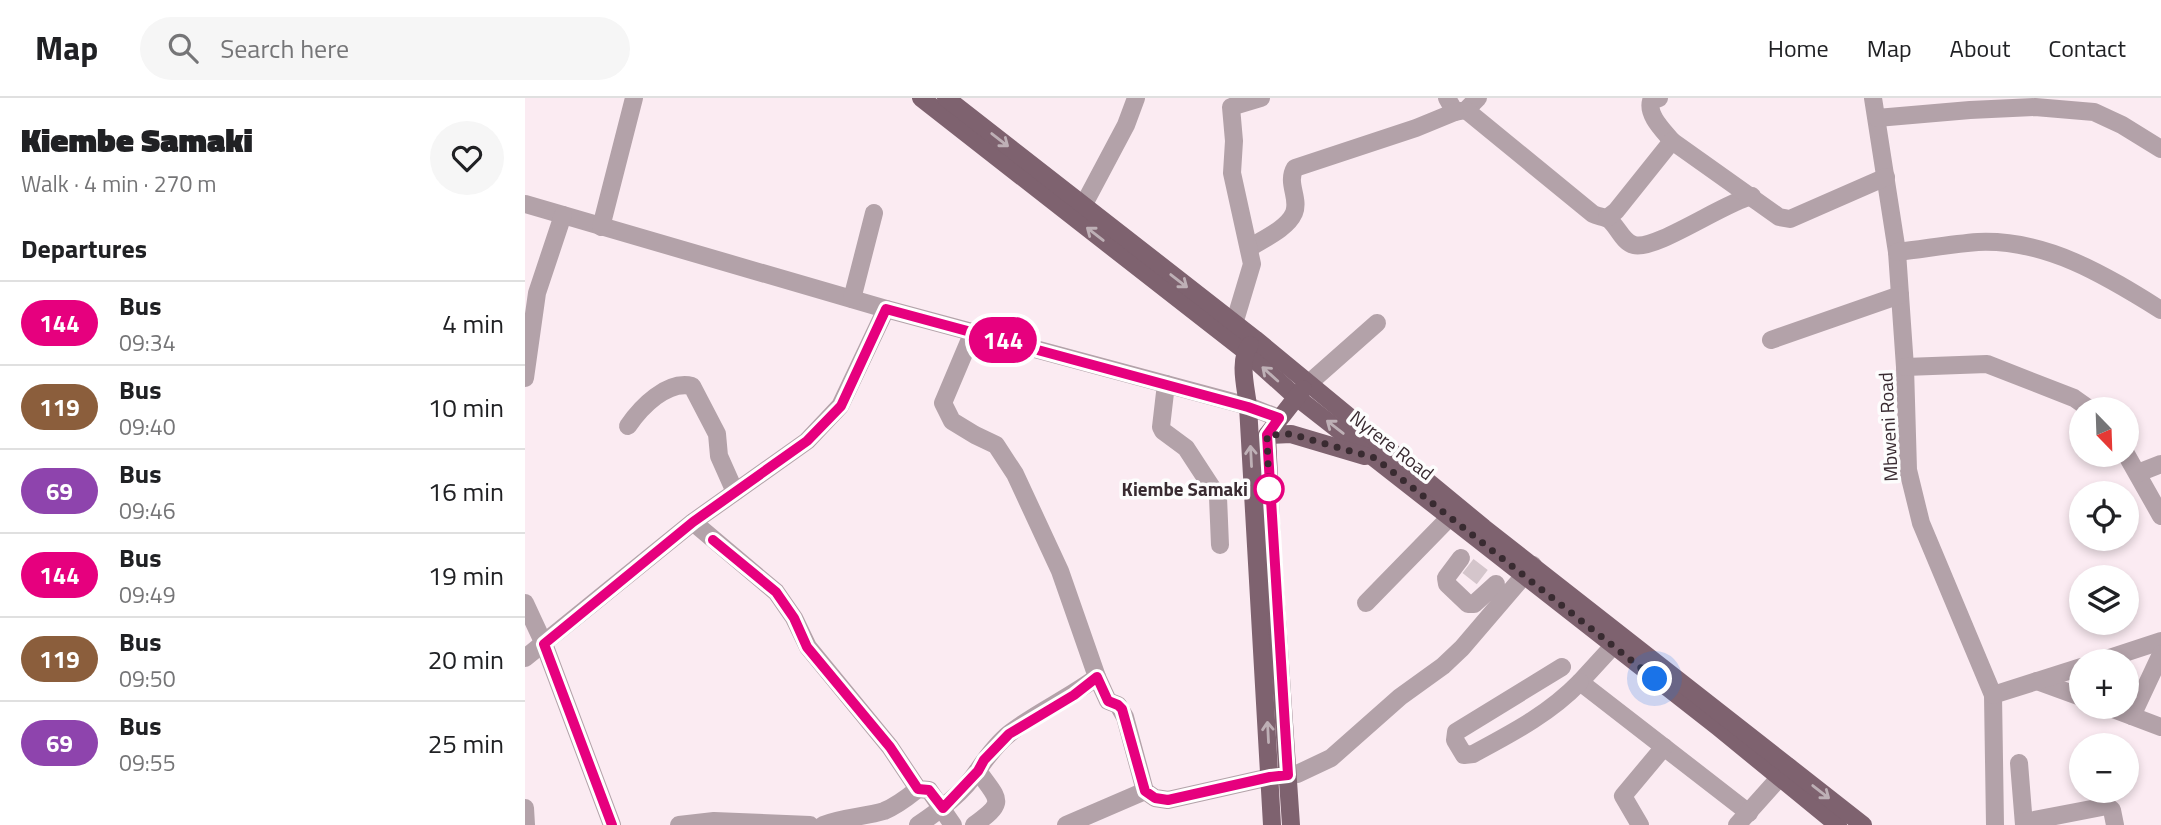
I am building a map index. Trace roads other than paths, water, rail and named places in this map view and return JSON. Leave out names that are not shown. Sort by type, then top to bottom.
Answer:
[{"type":"main road","name":"Nyrere Road","points":[[921,98],[1250,345],[1375,458],[1450,517],[1480,533]]},
{"type":"main road","name":"Nyrere Road","points":[[946,98],[1234,324],[1250,345]]},
{"type":"main road","points":[[1250,345],[1244,362],[1248,407],[1263,546],[1281,676],[1279,776],[1272,821],[1291,820],[1279,776],[1263,675],[1263,546],[1267,435],[1301,390]]},
{"type":"main road","name":"Nyrere Road","points":[[1301,390],[1480,533],[1613,646],[1784,772],[1863,825]]},
{"type":"main road","points":[[1267,435],[1291,434],[1375,458]]},
{"type":"main road","name":"Nyrere Road","points":[[1526,574],[1784,772],[1838,825]]},
{"type":"main road","points":[[1263,675],[1281,676]]},
{"type":"street","points":[[600,227],[634,98]]},
{"type":"street","points":[[1083,206],[1126,125],[1136,98]]},
{"type":"street","points":[[1234,324],[1252,264],[1232,173],[1234,141],[1229,102],[1261,98]]},
{"type":"street","points":[[1659,98],[1651,101],[1650,108],[1655,121],[1672,141],[1779,217],[1790,219],[1887,177]]},
{"type":"street","name":"Mbweni Road","points":[[1873,98],[1897,252],[1905,367],[1908,470],[1921,523],[1993,695],[1995,825]]},
{"type":"street","points":[[1249,248],[1278,229],[1293,214],[1295,209],[1291,178],[1295,169],[1416,128],[1462,105],[1593,214],[1607,218],[1630,244],[1643,246],[1689,228],[1726,204],[1752,196]]},
{"type":"street","points":[[1877,118],[1970,110],[2096,105],[2161,149]]},
{"type":"street","points":[[1607,218],[1616,211],[1672,141]]},
{"type":"street","points":[[525,204],[886,309],[1167,384],[1279,418]]},
{"type":"street","points":[[852,299],[874,213]]},
{"type":"street","points":[[525,375],[537,293],[563,215]]},
{"type":"street","points":[[1897,252],[1979,242],[2027,245],[2085,265],[2161,310]]},
{"type":"street","points":[[1771,340],[1900,295]]},
{"type":"street","points":[[525,658],[693,522],[807,441],[841,406],[886,309]]},
{"type":"street","points":[[1301,390],[1377,323]]},
{"type":"street","points":[[973,332],[943,403],[946,412],[952,421],[996,445],[1015,474],[1060,571],[1097,677],[1108,701],[1118,705],[1125,717],[1145,791],[1155,798],[1168,800],[1310,769],[1337,753],[1400,697],[1443,666],[1526,574]]},
{"type":"street","points":[[1905,367],[1987,365],[2071,397]]},
{"type":"street","points":[[628,426],[638,412],[654,398],[674,387],[684,384],[692,386],[717,434],[719,456],[735,492]]},
{"type":"street","points":[[1167,384],[1161,427],[1186,448],[1218,497],[1220,545]]},
{"type":"street","points":[[2138,473],[2161,464]]},
{"type":"street","points":[[2134,467],[2161,516]]},
{"type":"street","points":[[1366,603],[1450,517]]},
{"type":"street","points":[[693,522],[776,592],[794,618],[807,647],[890,747],[918,789]]},
{"type":"street","points":[[1480,533],[1465,562],[1446,578],[1447,584],[1468,604],[1474,604],[1493,584],[1526,574]]},
{"type":"street","points":[[525,603],[544,644],[612,825]]},
{"type":"street","points":[[2137,649],[2161,641]]},
{"type":"street","points":[[1562,667],[1456,732],[1455,740],[1464,755],[1473,754],[1548,711],[1580,682],[1613,646]]},
{"type":"street","points":[[2139,701],[2161,654]]},
{"type":"street","points":[[1993,695],[2069,671]]},
{"type":"street","points":[[918,825],[943,808],[1009,734],[1074,695],[1097,677]]},
{"type":"street","points":[[2037,681],[2069,693]]},
{"type":"street","points":[[1580,682],[1664,747],[1743,819],[1784,772]]},
{"type":"street","points":[[1500,704],[1515,731]]},
{"type":"street","points":[[2139,719],[2161,727]]},
{"type":"street","points":[[1640,825],[1623,796],[1664,747]]},
{"type":"street","points":[[2019,763],[2024,824],[2106,806],[2112,810],[2115,825]]},
{"type":"street","points":[[974,825],[997,805],[997,799],[978,771]]},
{"type":"street","points":[[823,825],[835,820],[884,811],[905,800],[918,789],[929,790],[953,825]]},
{"type":"street","points":[[1066,825],[1145,791]]},
{"type":"street","points":[[525,808],[526,825]]},
{"type":"street","points":[[679,825],[748,821],[810,825]]},
{"type":"tunnel","points":[[1468,566],[1490,583]]},
{"type":"place","name":"Kiembe Samaki","points":[[1269,489]]}]
